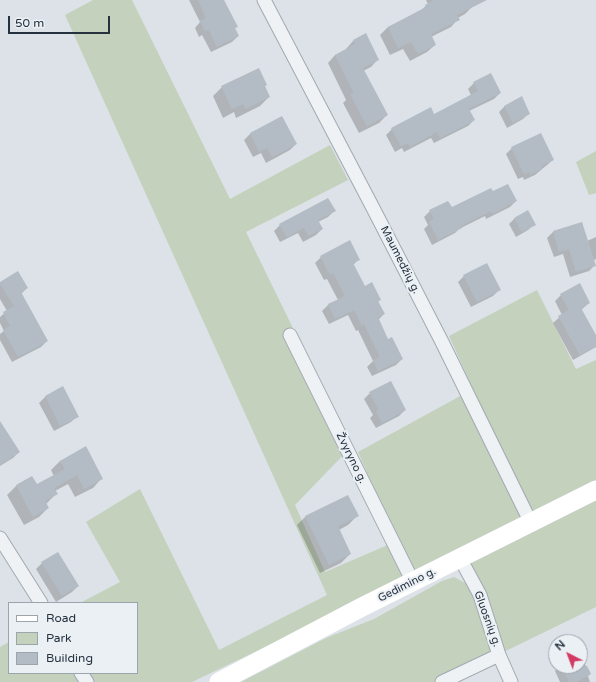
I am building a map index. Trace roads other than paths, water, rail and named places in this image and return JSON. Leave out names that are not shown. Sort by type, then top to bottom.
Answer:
[{"type":"main road","name":"Gedimino g.","points":[[219,682],[596,490]]},
{"type":"street","name":"Maumedžių g.","points":[[264,0],[416,293],[531,523]]},
{"type":"street","name":"Žvyryno g.","points":[[290,335],[413,582]]},
{"type":"street","points":[[0,538],[40,602]]},
{"type":"street","name":"Gluosnių g.","points":[[460,558],[480,595],[500,655],[511,682]]},
{"type":"street","points":[[442,682],[500,655]]}]
